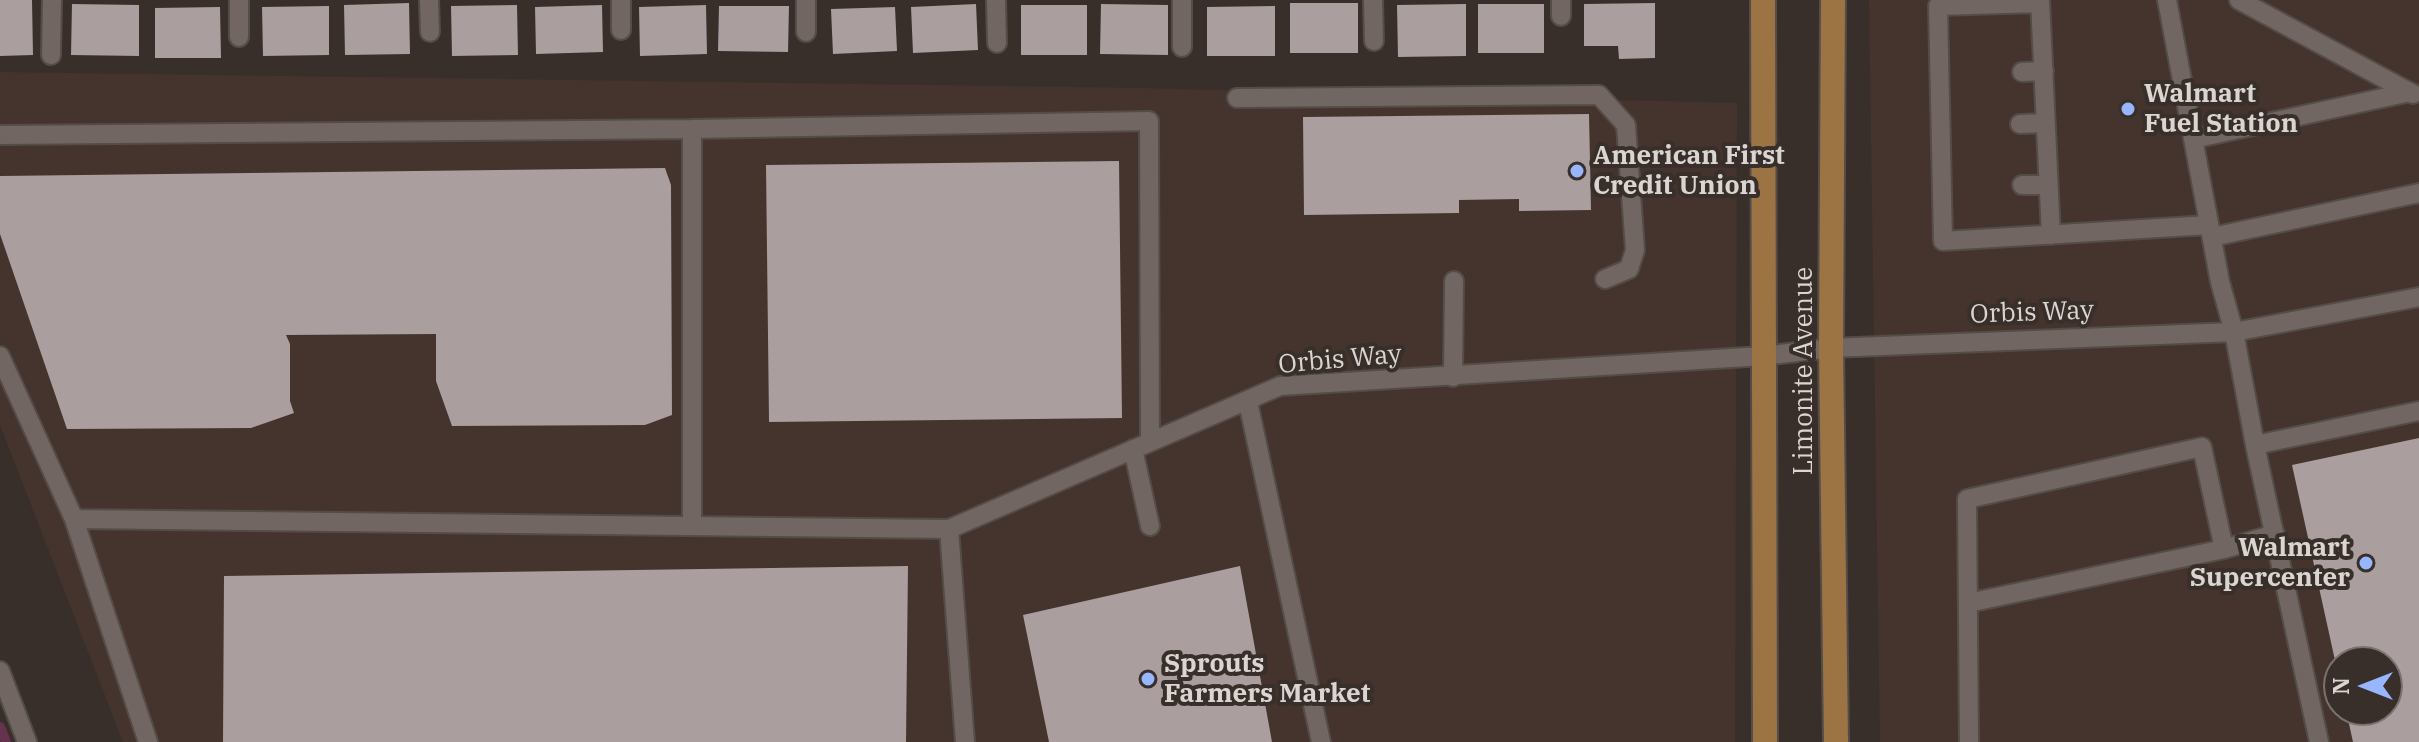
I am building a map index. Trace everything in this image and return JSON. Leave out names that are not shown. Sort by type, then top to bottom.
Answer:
[{"type":"main road","name":"Limonite Avenue","points":[[1763,0],[1765,742]]},
{"type":"main road","name":"Limonite Avenue","points":[[1833,0],[1831,348],[1836,742]]},
{"type":"lane","points":[[51,55],[52,0]]},
{"type":"lane","points":[[239,0],[239,37]]},
{"type":"lane","points":[[429,0],[430,32]]},
{"type":"lane","points":[[621,0],[621,30]]},
{"type":"lane","points":[[806,0],[806,32]]},
{"type":"lane","points":[[996,0],[997,43]]},
{"type":"lane","points":[[1182,0],[1182,47]]},
{"type":"lane","points":[[1373,0],[1374,41]]},
{"type":"lane","points":[[2167,0],[2220,282],[2234,332],[2319,742]]},
{"type":"lane","points":[[2239,0],[2415,95]]},
{"type":"lane","points":[[2051,235],[2040,2],[1938,6],[1941,127],[1951,185],[1943,241],[2210,231],[2419,193]]},
{"type":"lane","points":[[2022,72],[2044,71]]},
{"type":"lane","points":[[1939,74],[1959,73]]},
{"type":"lane","points":[[1237,98],[1599,95],[1626,125],[1635,250],[1629,269],[1605,279]]},
{"type":"lane","points":[[2193,139],[2415,95]]},
{"type":"lane","points":[[0,135],[692,129],[1149,121],[1142,445],[1150,526]]},
{"type":"lane","points":[[2020,124],[2045,123]]},
{"type":"lane","points":[[1941,127],[1961,126]]},
{"type":"lane","points":[[692,129],[692,526]]},
{"type":"lane","points":[[2022,185],[2048,185]]},
{"type":"lane","points":[[1453,377],[1454,281]]},
{"type":"lane","name":"Orbis Way","points":[[949,529],[1280,386],[1763,356],[1831,348],[2234,332],[2419,297]]},
{"type":"lane","points":[[0,356],[74,519],[148,742]]},
{"type":"lane","points":[[1248,402],[1321,742]]},
{"type":"lane","points":[[2255,445],[2419,411]]},
{"type":"lane","points":[[1969,742],[1967,499],[2202,447],[2224,549]]},
{"type":"lane","points":[[74,519],[949,529],[965,742]]},
{"type":"lane","points":[[1968,603],[2224,549],[2275,534]]},
{"type":"lane","points":[[0,671],[27,742]]},
{"type":"shaded area","points":[[1869,0],[2419,0],[2419,742],[1880,742]]},
{"type":"shaded area","points":[[0,72],[1142,88],[1737,103],[1735,742],[123,742],[0,425]]},
{"type":"building","points":[[0,0],[32,0],[33,55],[0,56]]},
{"type":"building","points":[[409,3],[410,54],[345,55],[344,5]]},
{"type":"building","points":[[1290,3],[1358,3],[1358,53],[1290,53]]},
{"type":"building","points":[[1655,3],[1655,58],[1619,59],[1618,46],[1584,46],[1584,4]]},
{"type":"building","points":[[72,4],[139,5],[139,56],[71,55]]},
{"type":"building","points":[[976,4],[978,50],[913,53],[911,7]]},
{"type":"building","points":[[1101,4],[1168,5],[1168,55],[1100,54]]},
{"type":"building","points":[[1466,4],[1466,56],[1398,57],[1397,5]]},
{"type":"building","points":[[1478,4],[1544,4],[1544,53],[1478,53]]},
{"type":"building","points":[[517,5],[518,55],[452,56],[451,6]]},
{"type":"building","points":[[602,5],[603,52],[536,54],[535,7]]},
{"type":"building","points":[[706,5],[707,54],[640,56],[639,7]]},
{"type":"building","points":[[1021,5],[1087,5],[1087,55],[1021,55]]},
{"type":"building","points":[[329,6],[329,55],[263,56],[262,7]]},
{"type":"building","points":[[719,6],[789,6],[788,52],[718,51]]},
{"type":"building","points":[[1275,6],[1275,56],[1207,56],[1207,7]]},
{"type":"building","points":[[220,7],[221,58],[155,58],[155,8]]},
{"type":"building","points":[[895,7],[897,51],[833,54],[831,9]]},
{"type":"building","points":[[1589,114],[1591,210],[1519,211],[1519,199],[1459,200],[1459,213],[1304,215],[1303,117]]},
{"type":"building","points":[[1119,161],[1122,418],[769,422],[766,165]]},
{"type":"building","points":[[665,168],[671,185],[672,415],[645,425],[452,426],[436,381],[436,334],[286,335],[290,344],[290,401],[294,413],[251,428],[67,429],[0,234],[0,176]]},
{"type":"building","name":"Walmart Supercenter","points":[[2419,438],[2419,742],[2353,742],[2350,726],[2403,726],[2403,646],[2332,646],[2292,465]]},
{"type":"building","points":[[908,566],[906,742],[223,742],[224,576]]},
{"type":"building","name":"Sprouts Farmers Market","points":[[1240,566],[1272,742],[1049,742],[1023,615]]},
{"type":"waterway","points":[[0,727],[6,742]]},
{"type":"place","name":"Walmart Fuel Station","points":[[2128,109]]},
{"type":"place","name":"American First Credit Union","points":[[1577,171]]},
{"type":"place","name":"Walmart Supercenter","points":[[2366,563]]},
{"type":"place","name":"Sprouts Farmers Market","points":[[1148,679]]}]
